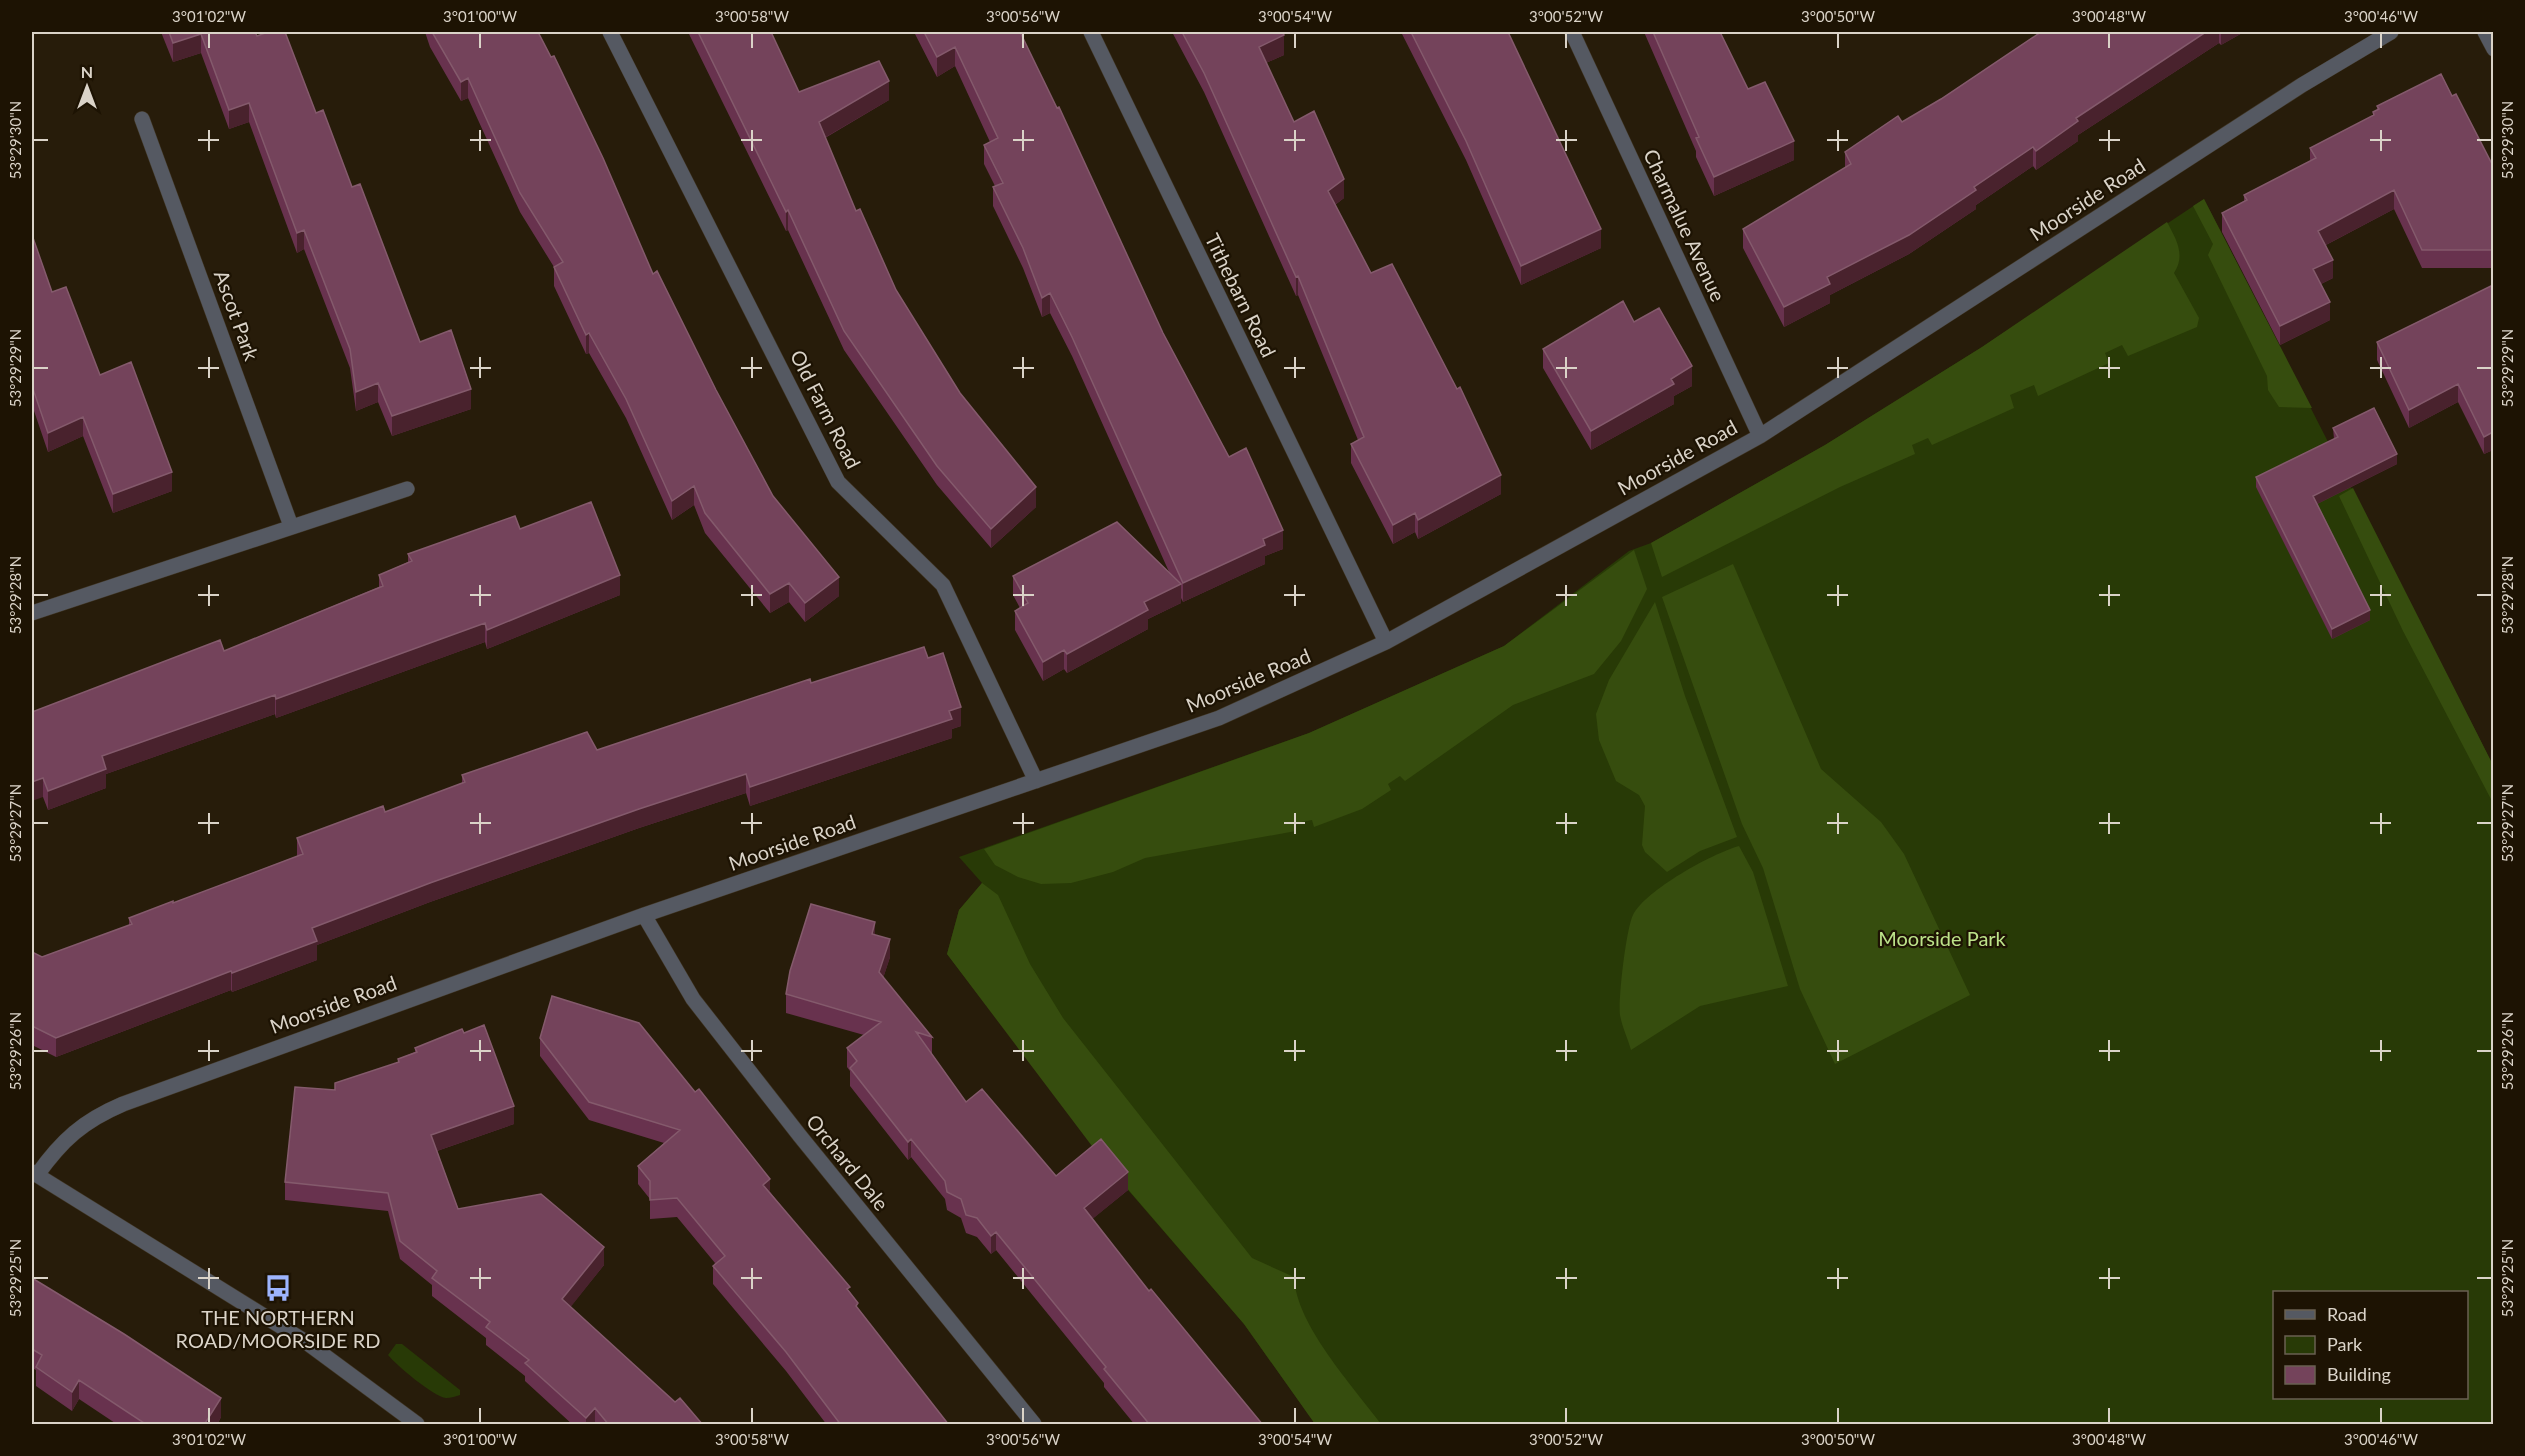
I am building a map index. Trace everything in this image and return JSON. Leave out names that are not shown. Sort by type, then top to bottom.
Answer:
[{"type":"street","name":"Old Farm Road","points":[[610,32],[838,482],[943,585],[1036,782]]},
{"type":"street","name":"Tithebarn Road","points":[[1091,32],[1386,642]]},
{"type":"street","name":"Charmalue Avenue","points":[[1572,32],[1760,436]]},
{"type":"street","name":"Moorside Road","points":[[34,1174],[83,1123],[123,1104],[644,915],[1219,718],[1386,642],[1760,436],[2293,91],[2391,32]]},
{"type":"street","points":[[2485,32],[2493,49]]},
{"type":"street","name":"Ascot Park","points":[[142,119],[291,526]]},
{"type":"street","points":[[32,613],[407,489]]},
{"type":"street","name":"Orchard Dale","points":[[644,915],[693,999],[800,1136],[1034,1425]]},
{"type":"street","points":[[34,1174],[306,1342],[417,1425]]},
{"type":"green space","name":"Moorside Park","points":[[2204,199],[2493,765],[2493,1424],[1315,1424],[1244,1324],[1128,1190],[947,954],[959,910],[982,883],[959,857],[1309,733],[1504,646],[1629,551],[1651,543],[1825,445],[1982,347]]},
{"type":"green space","points":[[2204,199],[2312,408],[2279,407],[2268,390],[2267,376],[2208,255],[2213,244],[2193,206]]},
{"type":"green space","points":[[2167,222],[2179,253],[2178,266],[2174,273],[2199,318],[2197,327],[2128,356],[2122,345],[2105,353],[2109,363],[2038,396],[2034,385],[2010,395],[2014,408],[1932,445],[1928,438],[1912,445],[1915,454],[1840,487],[1662,577],[1651,543],[1825,445],[1982,347]]},
{"type":"green space","points":[[2353,488],[2493,765],[2493,803],[2403,631],[2339,496]]},
{"type":"green space","points":[[1634,550],[1647,589],[1621,641],[1594,674],[1513,705],[1405,781],[1400,776],[1388,784],[1391,790],[1362,809],[1314,827],[1312,820],[1295,823],[1296,831],[1145,858],[1113,872],[1071,883],[1041,884],[1018,877],[995,865],[984,849],[1309,733],[1504,646]]},
{"type":"green space","points":[[1733,564],[1821,769],[1881,822],[1904,854],[1970,995],[1835,1064],[1800,989],[1763,868],[1742,824],[1662,597]]},
{"type":"green space","points":[[1655,602],[1685,696],[1737,837],[1700,851],[1667,872],[1645,852],[1642,845],[1645,806],[1639,795],[1616,781],[1599,740],[1596,714],[1609,680]]},
{"type":"green space","points":[[1739,846],[1753,872],[1788,986],[1700,1006],[1631,1050],[1621,1019],[1620,1007],[1625,949],[1633,915],[1651,895],[1680,874]]},
{"type":"green space","points":[[982,883],[998,895],[1030,964],[1063,1018],[1252,1258],[1294,1277],[1297,1296],[1315,1335],[1381,1424],[1315,1424],[1244,1324],[1101,1158],[947,954],[959,910]]},
{"type":"green space","points":[[396,1344],[402,1344],[460,1390],[460,1395],[448,1398],[440,1396],[416,1380],[388,1355]]},
{"type":"building","points":[[169,32],[255,32],[257,36],[268,32],[285,32],[316,113],[323,110],[352,187],[360,184],[420,342],[451,330],[471,389],[392,416],[378,383],[356,392],[350,349],[304,230],[297,233],[249,103],[229,110],[201,34],[173,43]]},
{"type":"building","points":[[432,32],[538,32],[551,57],[554,56],[603,158],[653,274],[657,271],[716,390],[773,496],[839,577],[805,603],[789,583],[770,594],[705,513],[694,486],[672,501],[626,399],[589,333],[586,335],[554,267],[563,262],[520,193],[468,78],[461,82]]},
{"type":"building","points":[[698,32],[771,32],[799,92],[879,61],[889,81],[819,122],[856,211],[860,209],[896,290],[960,393],[1036,487],[991,529],[937,466],[844,331],[788,210],[786,212]]},
{"type":"building","points":[[924,32],[1020,32],[1057,108],[1059,107],[1163,333],[1229,457],[1246,448],[1283,530],[1263,539],[1265,545],[1183,583],[1072,337],[1050,293],[1042,298],[1023,248],[993,187],[1003,183],[984,145],[998,138],[955,47],[937,57]]},
{"type":"building","points":[[1182,32],[1282,32],[1284,35],[1259,47],[1294,122],[1314,111],[1344,179],[1328,191],[1371,273],[1392,264],[1457,389],[1460,387],[1501,475],[1418,520],[1415,513],[1393,525],[1351,444],[1364,437],[1298,276],[1296,277],[1204,73]]},
{"type":"building","points":[[1411,32],[1508,32],[1601,229],[1521,266],[1466,141]]},
{"type":"building","points":[[1653,32],[1720,32],[1748,89],[1765,82],[1794,141],[1714,177]]},
{"type":"building","points":[[2041,32],[2206,32],[2076,118],[2078,121],[2036,151],[2033,147],[1974,187],[1976,190],[1909,235],[1827,277],[1830,284],[1784,307],[1743,229],[1851,164],[1845,152],[1898,116],[1902,122],[1941,99]]},
{"type":"building","points":[[2441,74],[2452,96],[2456,94],[2493,166],[2493,250],[2422,250],[2394,190],[2318,231],[2333,260],[2313,269],[2330,302],[2280,326],[2222,213],[2247,200],[2244,195],[2316,158],[2310,148],[2374,115],[2373,112],[2379,109],[2377,106]]},
{"type":"building","points":[[32,235],[52,292],[66,287],[100,375],[131,362],[172,472],[113,494],[83,417],[48,433],[32,386]]},
{"type":"building","points":[[2493,285],[2493,432],[2484,437],[2458,384],[2409,410],[2377,342]]},
{"type":"building","points":[[1623,301],[1634,322],[1659,308],[1692,366],[1671,379],[1674,384],[1591,431],[1543,349]]},
{"type":"building","points":[[2374,408],[2397,454],[2313,496],[2370,610],[2332,629],[2256,477],[2338,437],[2333,428]]},
{"type":"building","points":[[591,502],[620,575],[487,630],[485,623],[276,699],[275,695],[102,756],[106,769],[48,791],[43,778],[32,782],[32,712],[220,640],[224,651],[383,586],[379,575],[412,561],[408,554],[515,516],[520,529]]},
{"type":"building","points":[[1117,522],[1181,584],[1144,602],[1148,610],[1067,654],[1064,650],[1043,662],[1015,611],[1028,603],[1013,576]]},
{"type":"building","points":[[924,647],[928,658],[943,653],[961,707],[949,711],[952,719],[750,787],[746,774],[639,809],[430,883],[312,928],[317,941],[232,973],[231,971],[56,1038],[32,1026],[32,952],[42,957],[132,924],[129,918],[303,854],[297,838],[383,806],[385,812],[465,782],[462,775],[587,732],[597,750],[810,679],[811,683]]},
{"type":"building","points":[[811,904],[875,922],[872,934],[890,939],[879,972],[932,1037],[916,1032],[966,1102],[982,1089],[1056,1176],[1101,1139],[1128,1172],[1084,1208],[1149,1291],[1151,1289],[1263,1425],[1150,1425],[996,1232],[991,1236],[977,1218],[966,1215],[961,1199],[947,1192],[945,1181],[911,1139],[908,1142],[850,1068],[857,1061],[847,1048],[881,1022],[786,994],[790,971]]},
{"type":"building","points":[[552,996],[639,1023],[695,1092],[699,1089],[770,1179],[763,1185],[850,1287],[847,1289],[858,1303],[856,1306],[949,1425],[841,1425],[786,1352],[713,1266],[725,1256],[677,1198],[650,1200],[650,1181],[638,1166],[680,1130],[589,1102],[540,1038]]},
{"type":"building","points":[[484,1025],[514,1106],[431,1135],[458,1209],[541,1194],[604,1247],[562,1299],[675,1402],[680,1398],[703,1425],[609,1425],[595,1408],[586,1418],[525,1363],[529,1360],[486,1327],[490,1322],[432,1278],[437,1271],[400,1241],[388,1193],[285,1182],[295,1087],[335,1090],[335,1083],[399,1062],[398,1059],[417,1052],[415,1048],[462,1029],[464,1033]]},
{"type":"building","points":[[32,1278],[124,1334],[221,1398],[204,1425],[147,1425],[79,1380],[72,1392],[36,1367],[42,1355],[32,1349]]},
{"type":"place","name":"THE NORTHERN ROAD/MOORSIDE RD","points":[[278,1288]]}]
